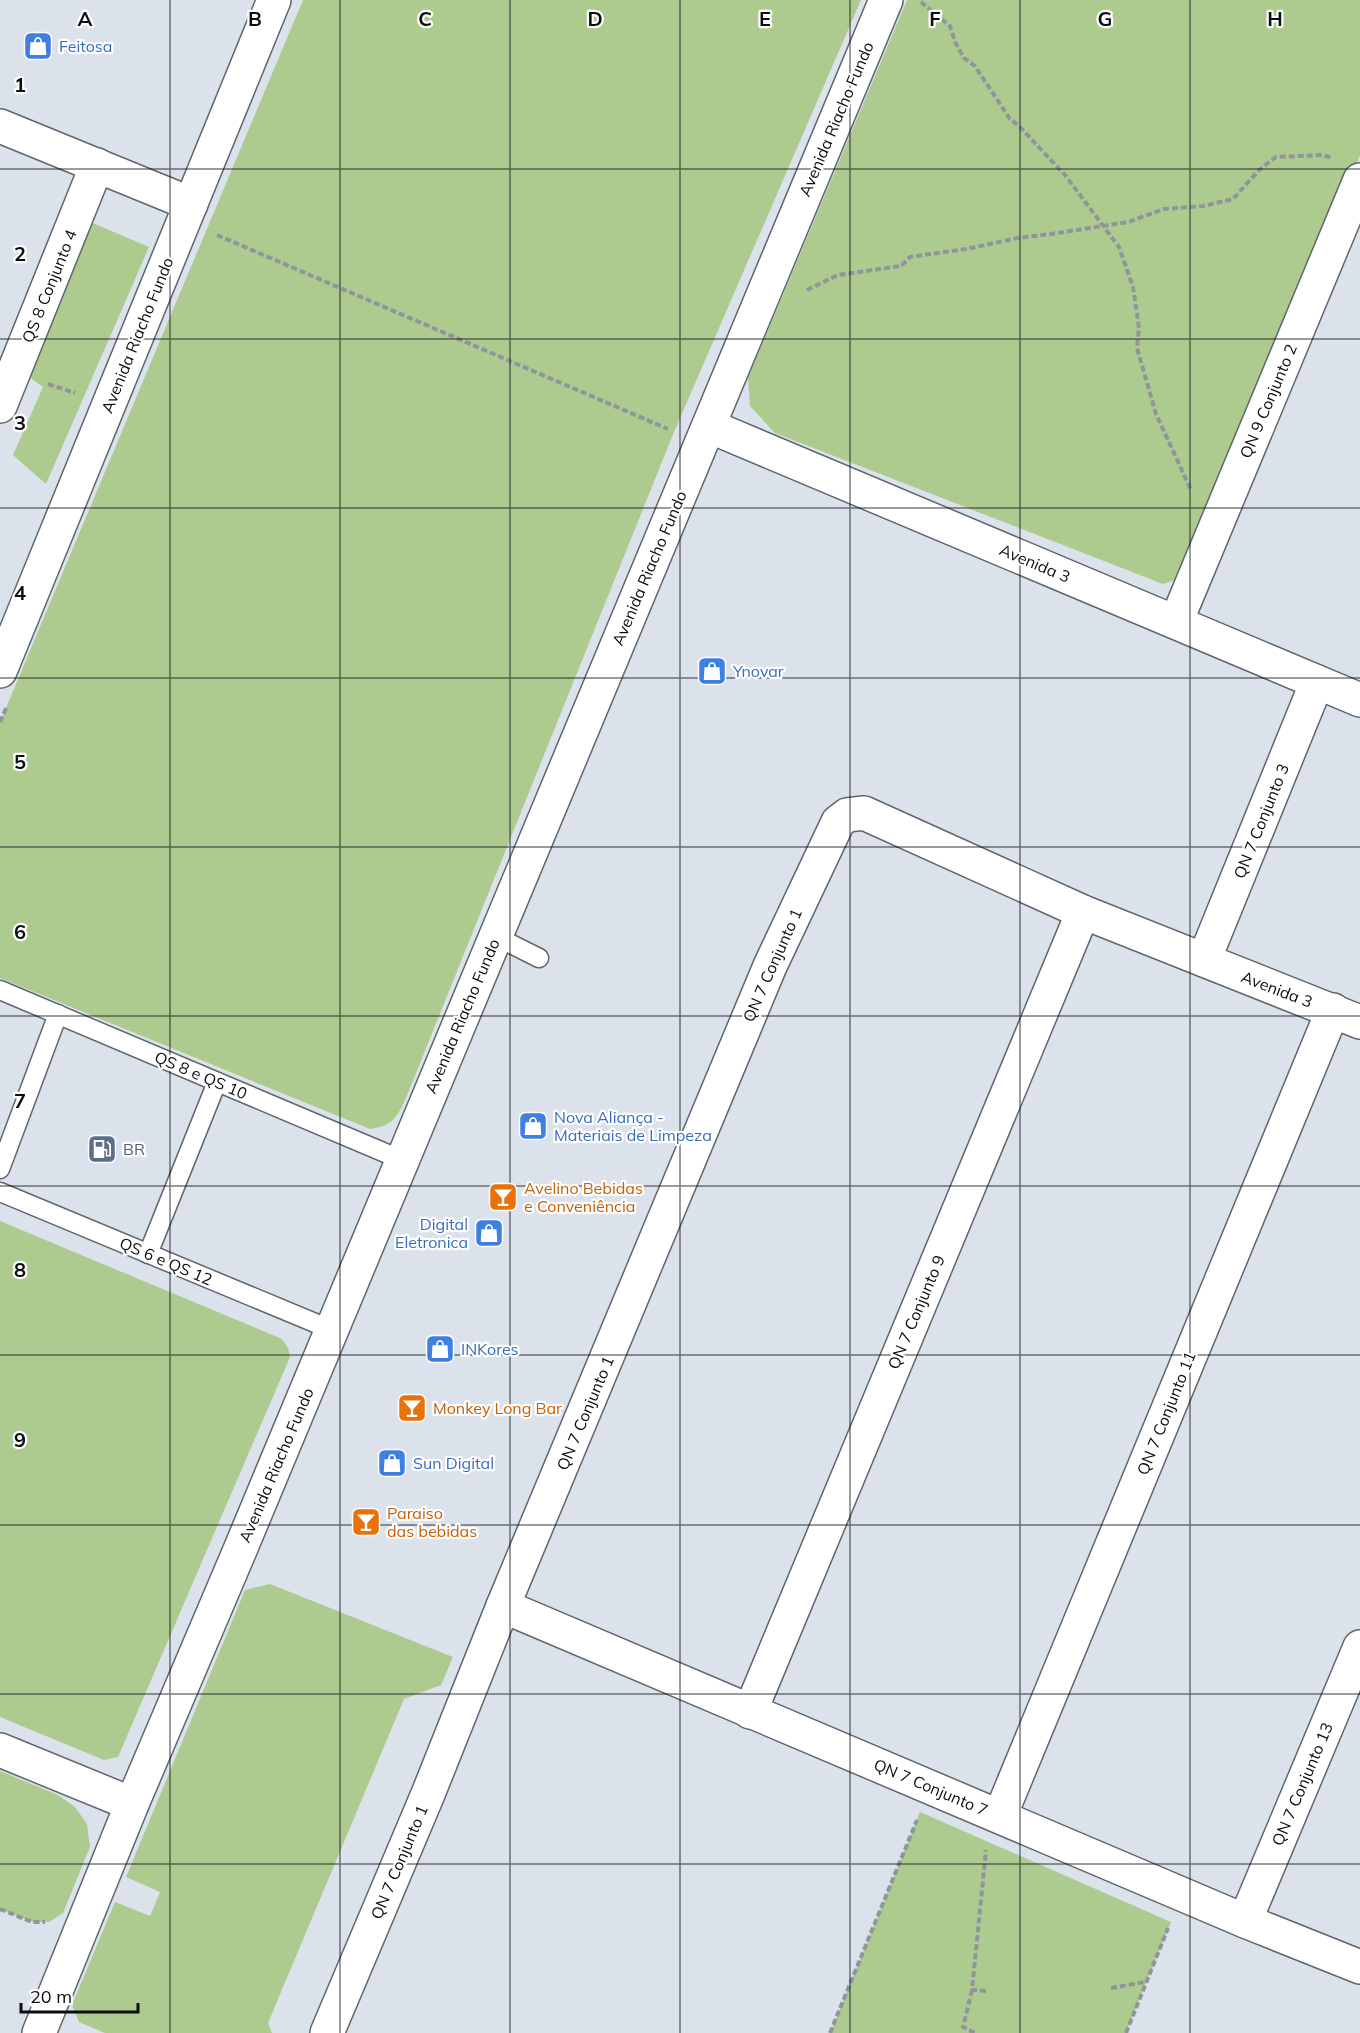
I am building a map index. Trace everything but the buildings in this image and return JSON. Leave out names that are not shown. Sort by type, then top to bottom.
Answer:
[{"type":"street","name":"Avenida Riacho Fundo","points":[[5,685],[109,405],[274,0]]},
{"type":"street","name":"Avenida Riacho Fundo","points":[[39,2033],[132,1804],[886,0]]},
{"type":"street","points":[[0,126],[191,204]]},
{"type":"street","name":"QS 8 Conjunto 4","points":[[0,406],[97,165]]},
{"type":"street","name":"QN 9 Conjunto 2","points":[[1176,622],[1360,180]]},
{"type":"street","name":"Avenida 3","points":[[709,426],[1360,700]]},
{"type":"street","name":"QN 7 Conjunto 3","points":[[1204,960],[1317,682]]},
{"type":"street","name":"Avenida 3","points":[[864,813],[1083,912],[1346,1016]]},
{"type":"street","name":"QN 7 Conjunto 1","points":[[327,2033],[770,966],[838,822],[847,815],[864,813]]},
{"type":"street","name":"QN 7 Conjunto 9","points":[[750,1712],[1083,912]]},
{"type":"street","name":"QN 7 Conjunto 11","points":[[994,1829],[1346,1016]]},
{"type":"street","name":"QN 7 Conjunto 7","points":[[503,1606],[750,1712],[994,1829],[1245,1921],[1360,1966]]},
{"type":"street","name":"QN 7 Conjunto 13","points":[[1245,1921],[1360,1647]]},
{"type":"street","points":[[0,1750],[132,1804]]},
{"type":"lane","points":[[495,936],[539,958]]},
{"type":"lane","name":"QS 8 e QS 10","points":[[0,990],[402,1160]]},
{"type":"lane","points":[[0,1169],[58,1014]]},
{"type":"lane","points":[[148,1254],[217,1082]]},
{"type":"lane","name":"QS 6 e QS 12","points":[[0,1192],[332,1330]]},
{"type":"path","points":[[918,0],[950,26],[955,42],[964,58],[975,66],[1010,119],[1065,175],[1119,247],[1133,287],[1139,328],[1137,348],[1156,414],[1195,499]]},
{"type":"path","points":[[797,294],[838,275],[901,266],[910,257],[1128,222],[1164,209],[1204,206],[1233,199],[1259,170],[1276,157],[1323,155],[1334,158]]},
{"type":"path","points":[[216,234],[674,432]]},
{"type":"path","points":[[14,372],[109,405]]},
{"type":"path","points":[[0,722],[5,685]]},
{"type":"path","points":[[830,2033],[920,1812]]},
{"type":"path","points":[[975,2033],[963,2027],[972,1990],[994,1829]]},
{"type":"path","points":[[0,1909],[32,1922],[50,1922]]},
{"type":"path","points":[[1126,2033],[1171,1922]]},
{"type":"path","points":[[1111,1988],[1146,1982]]},
{"type":"path","points":[[972,1990],[986,1991]]},
{"type":"green space","points":[[303,0],[861,0],[674,432],[406,1098],[393,1120],[370,1129],[0,978],[0,722]]},
{"type":"green space","points":[[907,0],[1360,0],[1360,155],[1192,566],[1181,578],[1163,584],[775,433],[750,406],[748,378]]},
{"type":"green space","points":[[88,221],[149,247],[46,484],[13,455],[43,387],[22,372]]},
{"type":"green space","points":[[0,1221],[282,1339],[288,1348],[290,1357],[118,1757],[104,1760],[0,1717]]},
{"type":"green space","points":[[270,1584],[453,1657],[441,1685],[404,1699],[268,2023],[272,2033],[105,2033],[79,2022],[72,2005],[115,1902],[150,1916],[160,1892],[126,1877],[245,1590]]},
{"type":"green space","points":[[0,1771],[58,1795],[75,1807],[87,1824],[90,1847],[63,1913],[49,1922],[32,1922],[0,1909]]},
{"type":"green space","points":[[920,1812],[1171,1922],[1126,2033],[830,2033]]},
{"type":"place","name":"Feitosa","points":[[38,46]]},
{"type":"place","name":"Ynovar","points":[[712,671]]},
{"type":"place","name":"Nova Aliança - Materiais de Limpeza","points":[[533,1126]]},
{"type":"place","name":"BR","points":[[102,1149]]},
{"type":"place","name":"Avelino Bebidas e Conveniência","points":[[503,1197]]},
{"type":"place","name":"Digital Eletronica","points":[[489,1233]]},
{"type":"place","name":"INKores","points":[[440,1349]]},
{"type":"place","name":"Monkey Long Bar","points":[[412,1408]]},
{"type":"place","name":"Sun Digital","points":[[392,1463]]},
{"type":"place","name":"Paraiso das bebidas","points":[[366,1522]]}]
